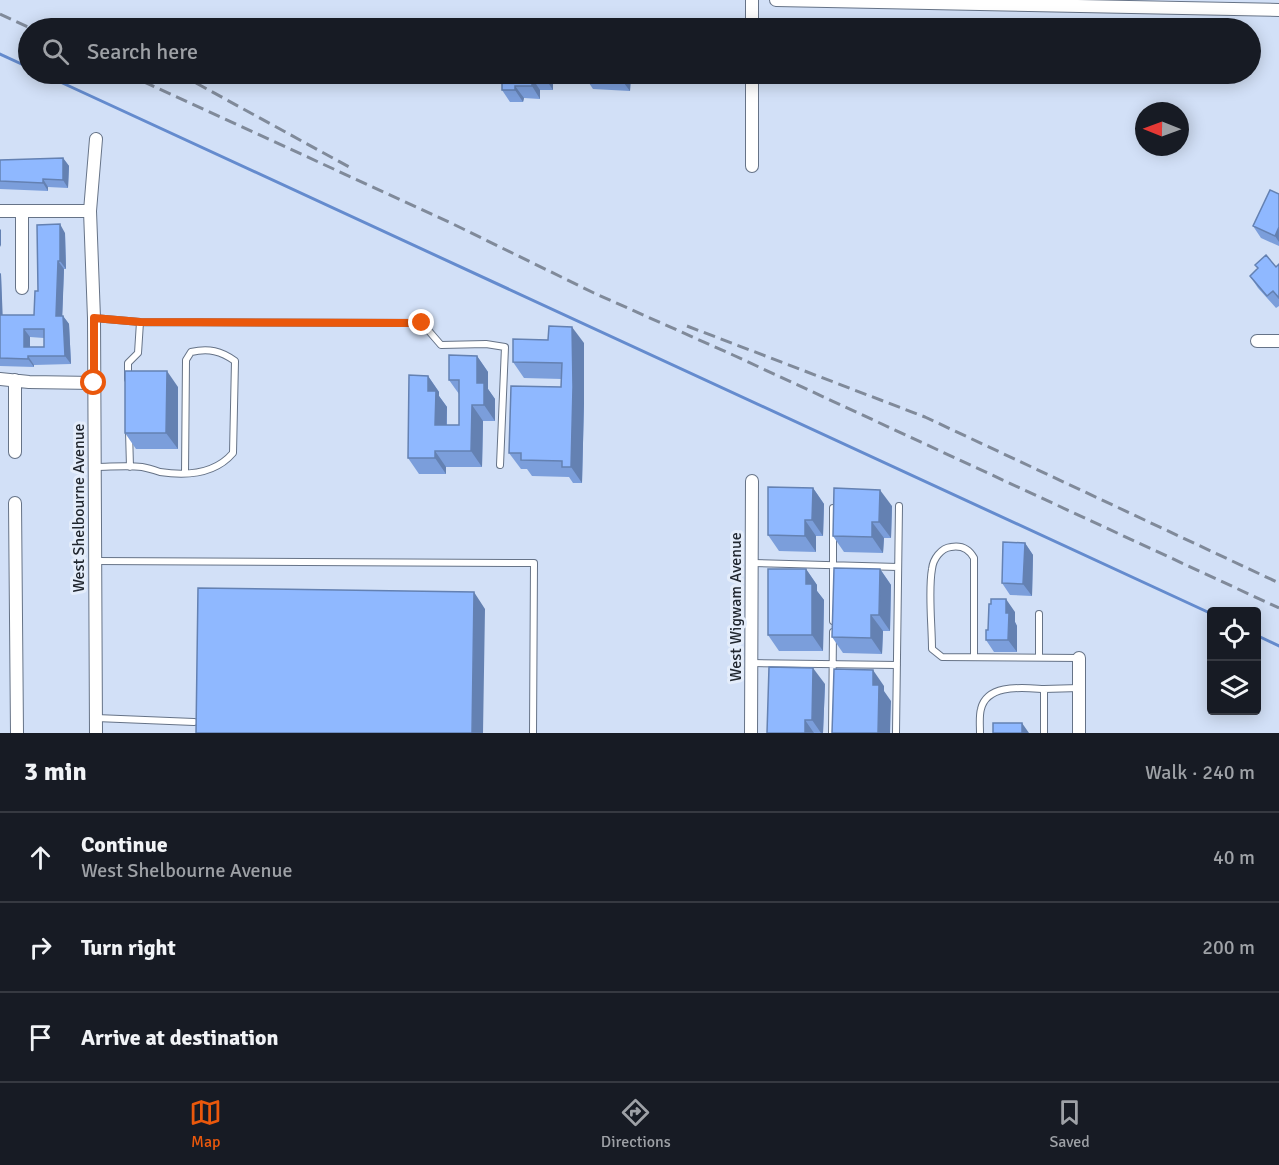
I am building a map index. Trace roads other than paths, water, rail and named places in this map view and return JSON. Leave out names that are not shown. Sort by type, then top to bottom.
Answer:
[{"type":"street","points":[[752,0],[752,18]]},
{"type":"street","points":[[776,0],[1160,4],[1279,10]]},
{"type":"street","points":[[752,84],[752,166]]},
{"type":"street","name":"West Shelbourne Avenue","points":[[96,140],[90,211],[94,318],[96,733]]},
{"type":"street","points":[[0,211],[90,211]]},
{"type":"street","points":[[22,211],[22,288]]},
{"type":"street","points":[[1257,341],[1279,341]]},
{"type":"street","points":[[0,379],[94,383]]},
{"type":"street","points":[[15,380],[15,452]]},
{"type":"street","name":"West Wigwam Avenue","points":[[751,733],[752,481]]},
{"type":"street","points":[[15,503],[16,733]]},
{"type":"street","points":[[1079,658],[1079,733]]},
{"type":"lane","points":[[94,318],[140,322],[422,323],[441,345],[486,344],[505,347],[500,465]]},
{"type":"lane","points":[[128,386],[128,363],[138,353],[140,322]]},
{"type":"lane","points":[[94,467],[141,467],[161,472],[196,473],[214,469],[226,461],[233,453],[235,361],[224,353],[205,349],[192,352],[186,360],[185,472]]},
{"type":"lane","points":[[129,421],[130,467]]},
{"type":"lane","points":[[896,733],[899,506]]},
{"type":"lane","points":[[832,733],[833,508]]},
{"type":"lane","points":[[974,657],[974,558],[969,550],[960,546],[949,547],[938,554],[932,568],[932,649],[942,657],[1079,658]]},
{"type":"lane","points":[[95,561],[534,563],[533,733]]},
{"type":"lane","points":[[752,563],[898,567]]},
{"type":"lane","points":[[1039,614],[1040,657]]},
{"type":"lane","points":[[751,663],[897,665]]},
{"type":"lane","points":[[980,733],[981,708],[987,697],[1006,688],[1079,688]]},
{"type":"lane","points":[[1044,688],[1044,733]]},
{"type":"lane","points":[[96,718],[194,722]]},
{"type":"waterway","points":[[0,54],[18,62]]},
{"type":"waterway","points":[[65,84],[1207,612]]},
{"type":"waterway","points":[[1261,637],[1279,646]]},
{"type":"railway","points":[[0,14],[18,22]]},
{"type":"railway","points":[[149,84],[451,223],[594,293],[1279,608]]},
{"type":"railway","points":[[198,84],[351,168]]},
{"type":"railway","points":[[687,326],[925,417],[1279,583]]}]
